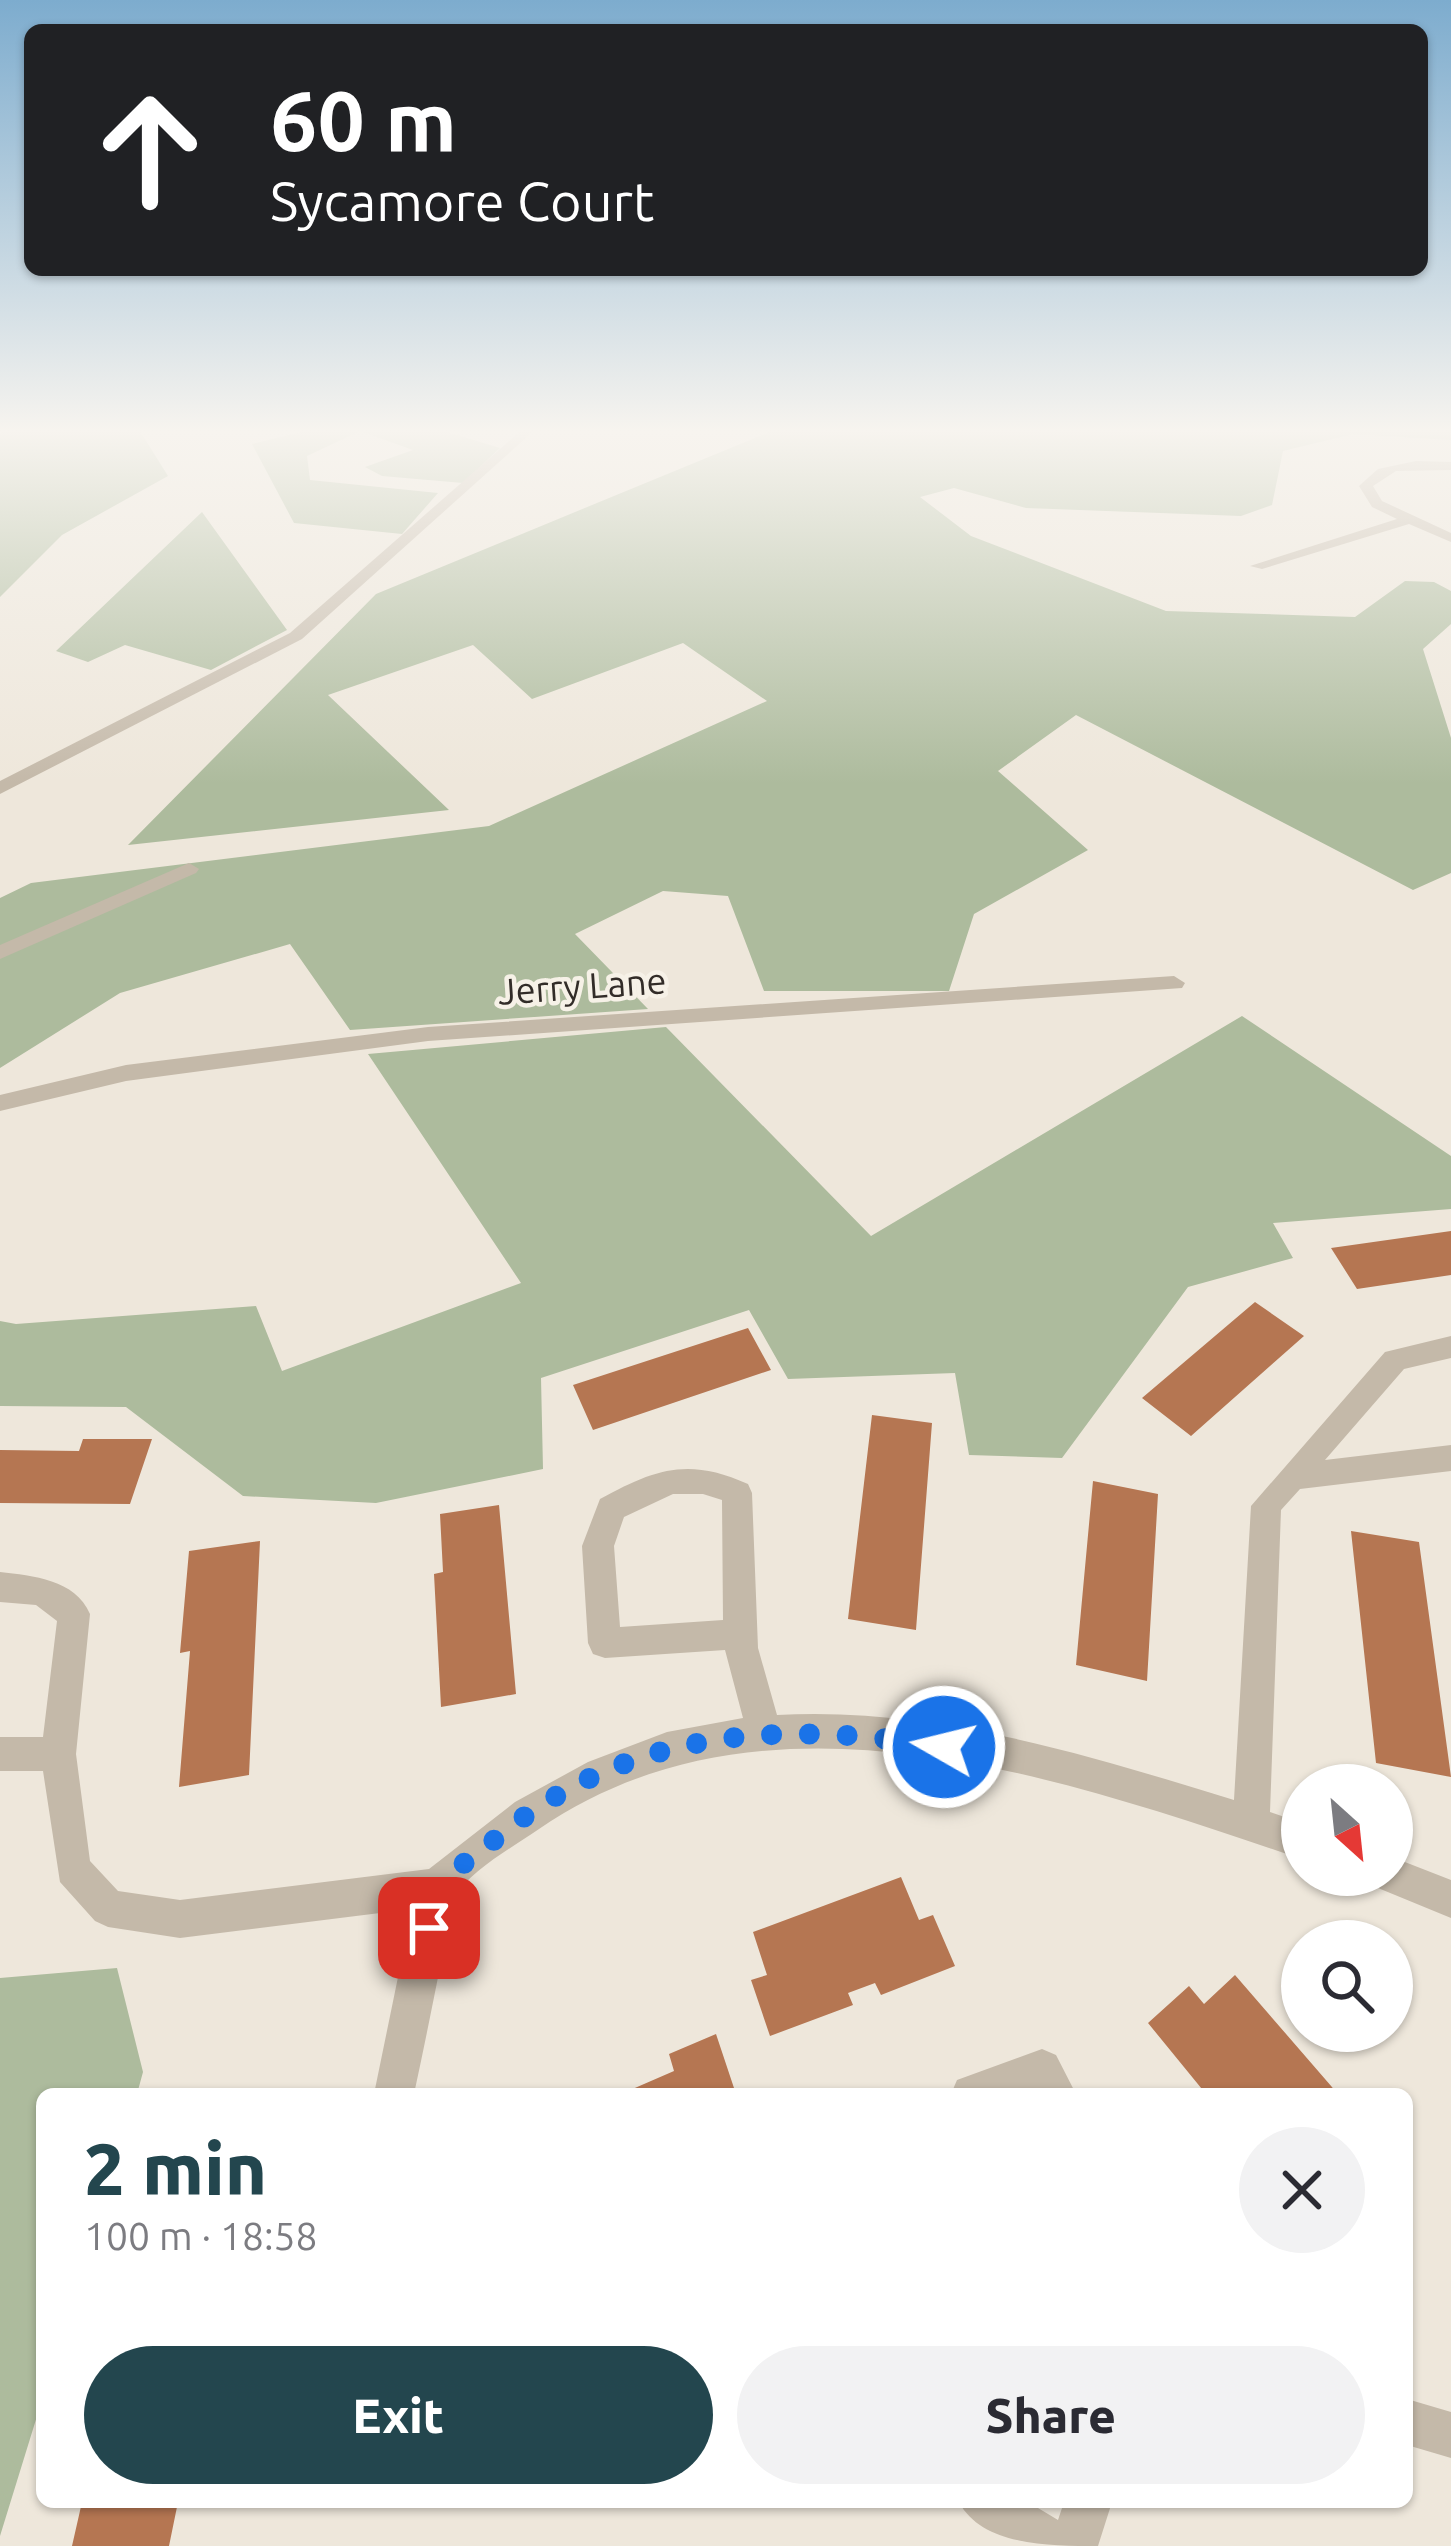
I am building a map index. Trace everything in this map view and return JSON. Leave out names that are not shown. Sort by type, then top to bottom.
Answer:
[{"type":"street","points":[[0,788],[306,629],[398,547]]},
{"type":"street","points":[[1257,566],[1320,547]]},
{"type":"street","points":[[0,953],[189,869]]},
{"type":"street","name":"Jerry Lane","points":[[0,1103],[126,1073],[428,1034],[1174,983]]},
{"type":"street","points":[[1251,1823],[1266,1506],[1395,1360],[1451,1347]]},
{"type":"street","points":[[1292,1477],[1451,1458]]},
{"type":"street","points":[[741,1634],[605,1643],[598,1546],[611,1508],[654,1484],[710,1478],[737,1493],[741,1634],[741,1648],[765,1732]]},
{"type":"street","points":[[0,1586],[42,1591],[74,1614],[58,1754],[73,1869],[108,1908],[180,1919],[438,1887],[515,1823],[618,1766],[713,1738],[765,1732],[816,1731],[987,1754],[1088,1775],[1281,1834]]},
{"type":"street","points":[[0,1754],[58,1754]]},
{"type":"street","points":[[1413,1884],[1451,1899]]},
{"type":"street","points":[[395,2088],[438,1887]]},
{"type":"street","points":[[988,2088],[1042,2069],[1053,2088]]},
{"type":"street","points":[[1413,2424],[1451,2435]]},
{"type":"street","points":[[993,2508],[1055,2546]]},
{"type":"street","points":[[1074,2546],[1086,2508]]},
{"type":"green space","points":[[0,547],[50,547],[0,597]]},
{"type":"green space","points":[[165,547],[227,547],[287,630],[211,670],[125,645],[88,662],[56,651]]},
{"type":"green space","points":[[491,547],[999,547],[1166,611],[1355,617],[1405,581],[1434,582],[1451,591],[1451,624],[1423,649],[1451,738],[1451,873],[1413,890],[1076,715],[998,771],[1088,850],[974,914],[949,991],[764,991],[728,896],[663,891],[575,934],[648,1009],[350,1030],[290,944],[120,993],[0,1068],[0,898],[31,883],[489,826],[767,701],[683,643],[532,699],[473,645],[328,695],[449,810],[128,845],[376,594]]},
{"type":"green space","points":[[1242,1016],[1451,1156],[1451,1209],[1273,1223],[1293,1258],[1188,1287],[1062,1458],[969,1455],[955,1373],[788,1379],[749,1310],[541,1378],[543,1469],[376,1503],[243,1496],[126,1407],[0,1406],[0,1321],[16,1324],[256,1306],[282,1371],[521,1283],[368,1054],[666,1027],[871,1236]]},
{"type":"green space","points":[[117,1968],[143,2072],[139,2088],[36,2088],[36,2419],[0,2536],[0,1978]]},
{"type":"building","points":[[1451,1231],[1451,1275],[1357,1289],[1331,1248]]},
{"type":"building","points":[[1255,1302],[1304,1336],[1191,1436],[1142,1398]]},
{"type":"building","points":[[748,1328],[771,1370],[593,1430],[573,1385]]},
{"type":"building","points":[[872,1415],[932,1423],[916,1630],[848,1619]]},
{"type":"building","points":[[83,1439],[152,1439],[130,1504],[0,1503],[0,1450],[79,1451]]},
{"type":"building","points":[[1093,1481],[1158,1494],[1147,1681],[1076,1665]]},
{"type":"building","points":[[499,1505],[516,1694],[441,1707],[434,1574],[443,1572],[440,1514]]},
{"type":"building","points":[[1351,1531],[1419,1542],[1451,1777],[1413,1770],[1413,1764],[1376,1763]]},
{"type":"building","points":[[260,1541],[249,1775],[179,1787],[190,1651],[180,1653],[189,1551]]},
{"type":"building","points":[[901,1877],[919,1920],[933,1915],[955,1966],[881,1995],[875,1983],[848,1993],[853,2005],[770,2036],[751,1980],[767,1975],[753,1932]]},
{"type":"building","points":[[1235,1975],[1281,2028],[1281,2052],[1302,2052],[1333,2088],[1201,2088],[1148,2023],[1189,1986],[1204,2004]]},
{"type":"building","points":[[716,2034],[734,2088],[635,2088],[674,2071],[669,2054]]},
{"type":"building","points":[[81,2508],[177,2508],[169,2546],[72,2546]]},
{"type":"route","points":[[429,1928],[438,1887],[515,1823],[618,1766],[662,1750],[713,1738],[790,1731],[902,1739],[944,1747]]}]
